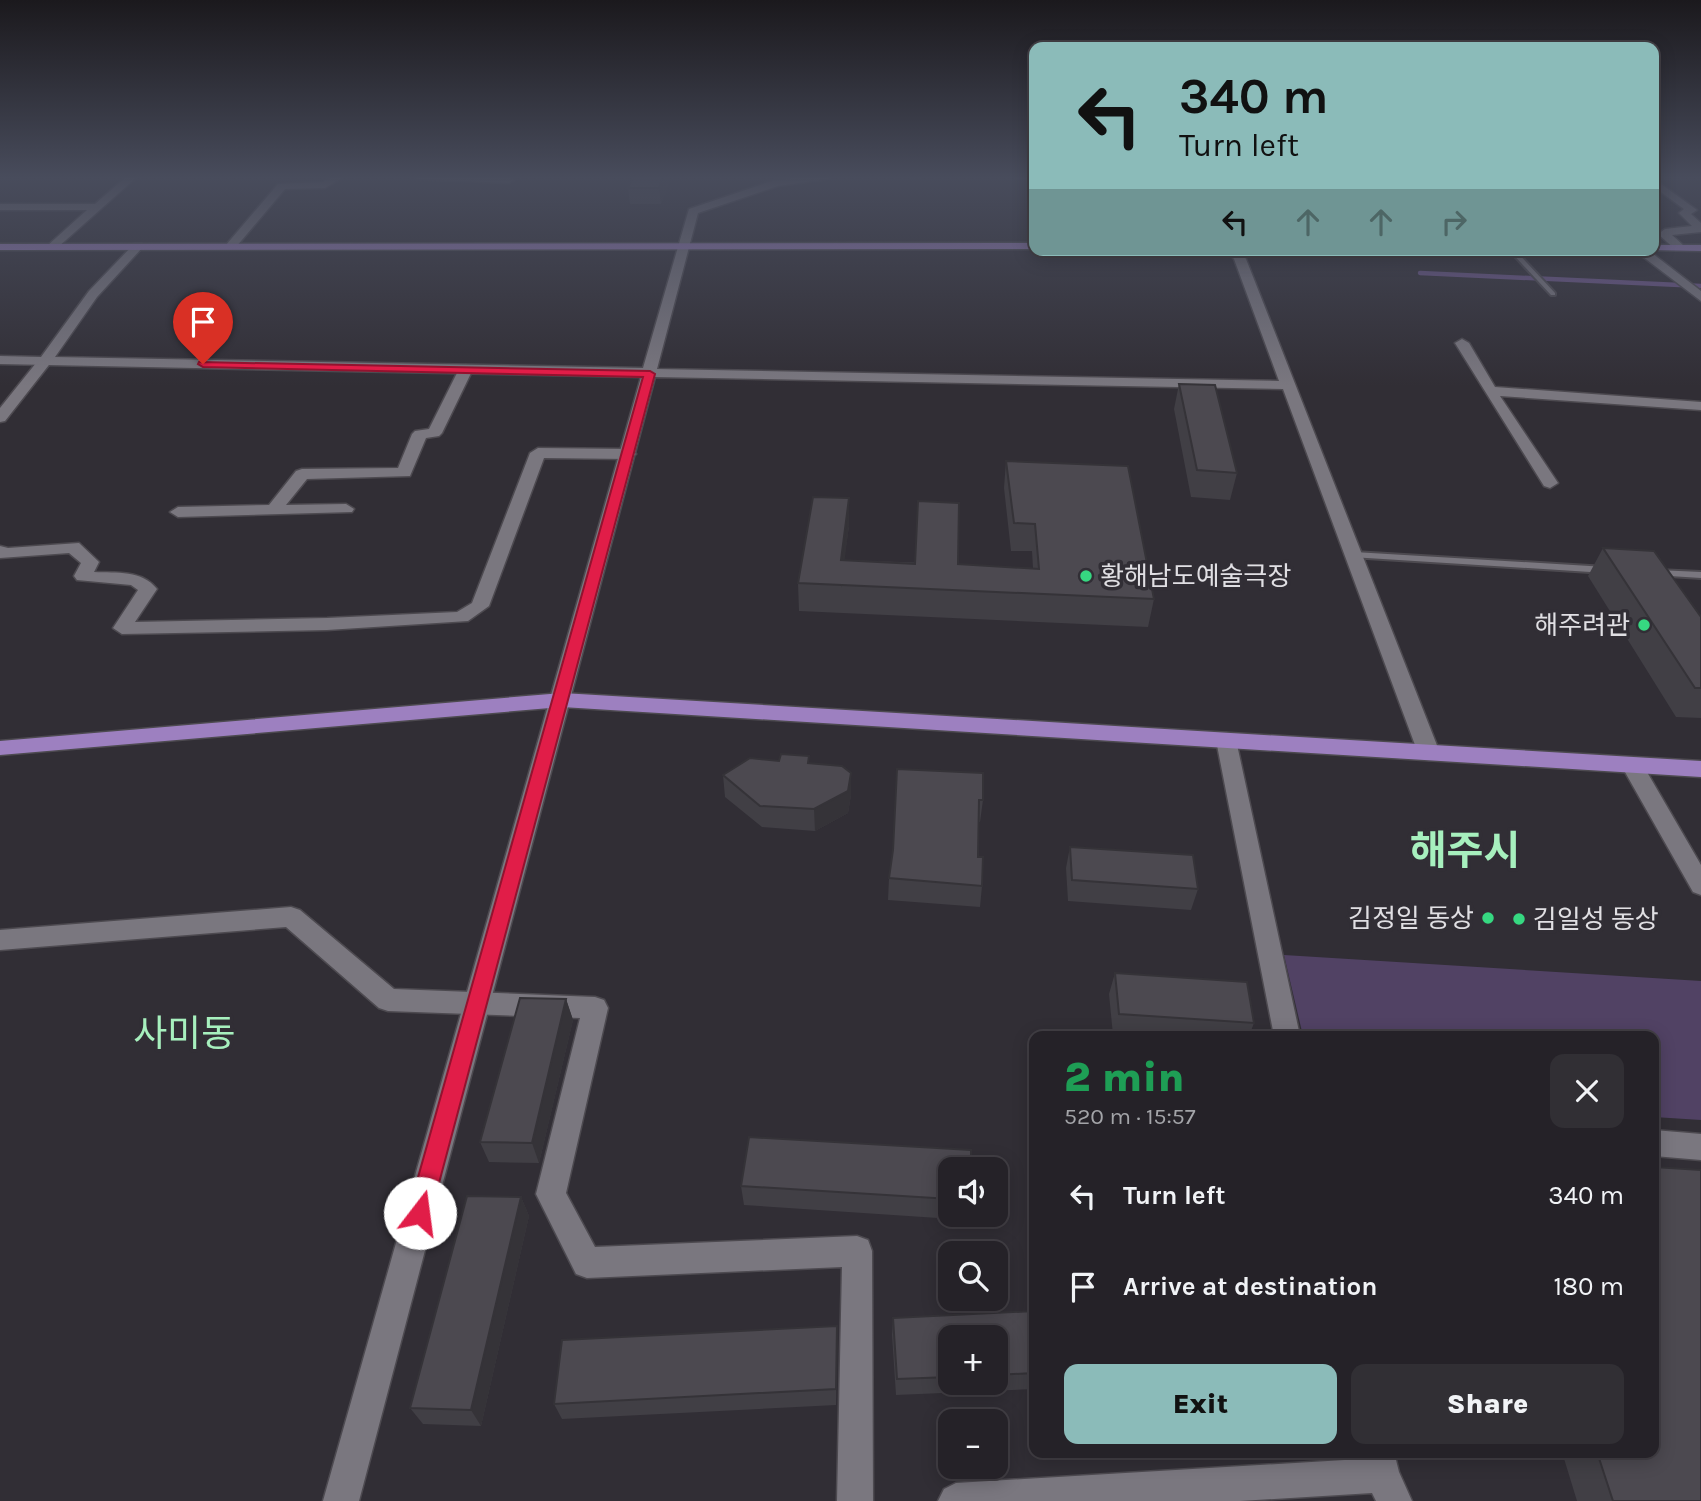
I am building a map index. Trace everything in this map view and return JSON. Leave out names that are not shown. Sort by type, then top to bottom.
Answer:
[{"type":"main road","points":[[0,247],[51,246]]},
{"type":"main road","points":[[1659,247],[1701,248]]},
{"type":"main road","points":[[0,748],[562,700],[1701,769]]},
{"type":"street","points":[[0,418],[93,294],[138,246]]},
{"type":"street","points":[[341,1501],[685,246]]},
{"type":"street","points":[[1237,256],[1429,752]]},
{"type":"street","points":[[1648,256],[1697,294]]},
{"type":"street","points":[[1462,343],[1489,391],[1550,482]]},
{"type":"street","points":[[0,360],[1289,385]]},
{"type":"street","points":[[274,510],[302,474],[404,473],[420,434],[434,433],[466,369]]},
{"type":"street","points":[[1489,391],[1701,406]]},
{"type":"street","points":[[0,551],[4,554],[73,547],[90,562],[83,576],[136,580],[148,589],[122,628],[327,624],[461,617],[481,606],[538,453],[628,454]]},
{"type":"street","points":[[178,512],[346,509]]},
{"type":"street","points":[[1226,740],[1286,1031]]},
{"type":"street","points":[[1632,765],[1701,886]]},
{"type":"street","points":[[0,940],[291,917],[388,1000],[596,1008],[551,1195],[587,1263],[857,1251],[855,1501]]},
{"type":"street","points":[[1659,1143],[1701,1147]]},
{"type":"street","points":[[957,1501],[1384,1476]]},
{"type":"lane","points":[[1518,256],[1553,294]]},
{"type":"lane","points":[[1354,555],[1619,571]]},
{"type":"lane","points":[[1647,572],[1701,575]]},
{"type":"shaded area","points":[[1284,955],[1701,981],[1701,1120],[1659,1117],[1659,1031],[1302,1031]]},
{"type":"building","points":[[1179,384],[1215,385],[1237,473],[1197,470]]},
{"type":"building","points":[[1006,461],[1128,466],[1154,599],[798,583],[813,497],[849,498],[841,560],[915,564],[918,501],[959,503],[958,564],[1039,569],[1035,524],[1014,523]]},
{"type":"building","points":[[1603,548],[1654,551],[1701,617],[1701,688],[1695,688]]},
{"type":"building","points":[[781,754],[809,756],[808,763],[842,766],[851,773],[848,791],[814,809],[760,806],[723,775],[750,758],[779,761]]},
{"type":"building","points":[[897,769],[983,773],[983,800],[979,800],[978,857],[983,857],[982,886],[889,878]]},
{"type":"building","points":[[1070,847],[1193,855],[1198,889],[1072,880]]},
{"type":"building","points":[[1115,973],[1247,982],[1254,1023],[1119,1014]]},
{"type":"building","points":[[520,998],[566,999],[532,1143],[480,1142]]},
{"type":"building","points":[[749,1137],[971,1150],[971,1157],[938,1157],[938,1198],[741,1186]]},
{"type":"building","points":[[1659,1167],[1701,1170],[1701,1501],[1613,1501],[1599,1458],[1659,1458]]},
{"type":"building","points":[[467,1196],[521,1197],[471,1410],[410,1408]]},
{"type":"building","points":[[1029,1311],[1029,1373],[1008,1374],[1008,1325],[938,1325],[938,1377],[897,1379],[893,1318]]},
{"type":"building","points":[[837,1326],[836,1389],[554,1404],[562,1340]]},
{"type":"waterway","points":[[1420,273],[1701,286]]},
{"type":"place","name":"황해남도예술극장","points":[[1086,576]]},
{"type":"place","name":"해주려관","points":[[1644,625]]},
{"type":"place","name":"김정일 동상","points":[[1488,918]]},
{"type":"place","name":"김일성 동상","points":[[1519,919]]},
{"type":"district","name":"해주시","points":[[1465,850]]},
{"type":"district","name":"사미동","points":[[184,1033]]},
{"type":"route","points":[[203,364],[650,374],[420,1213]]}]
